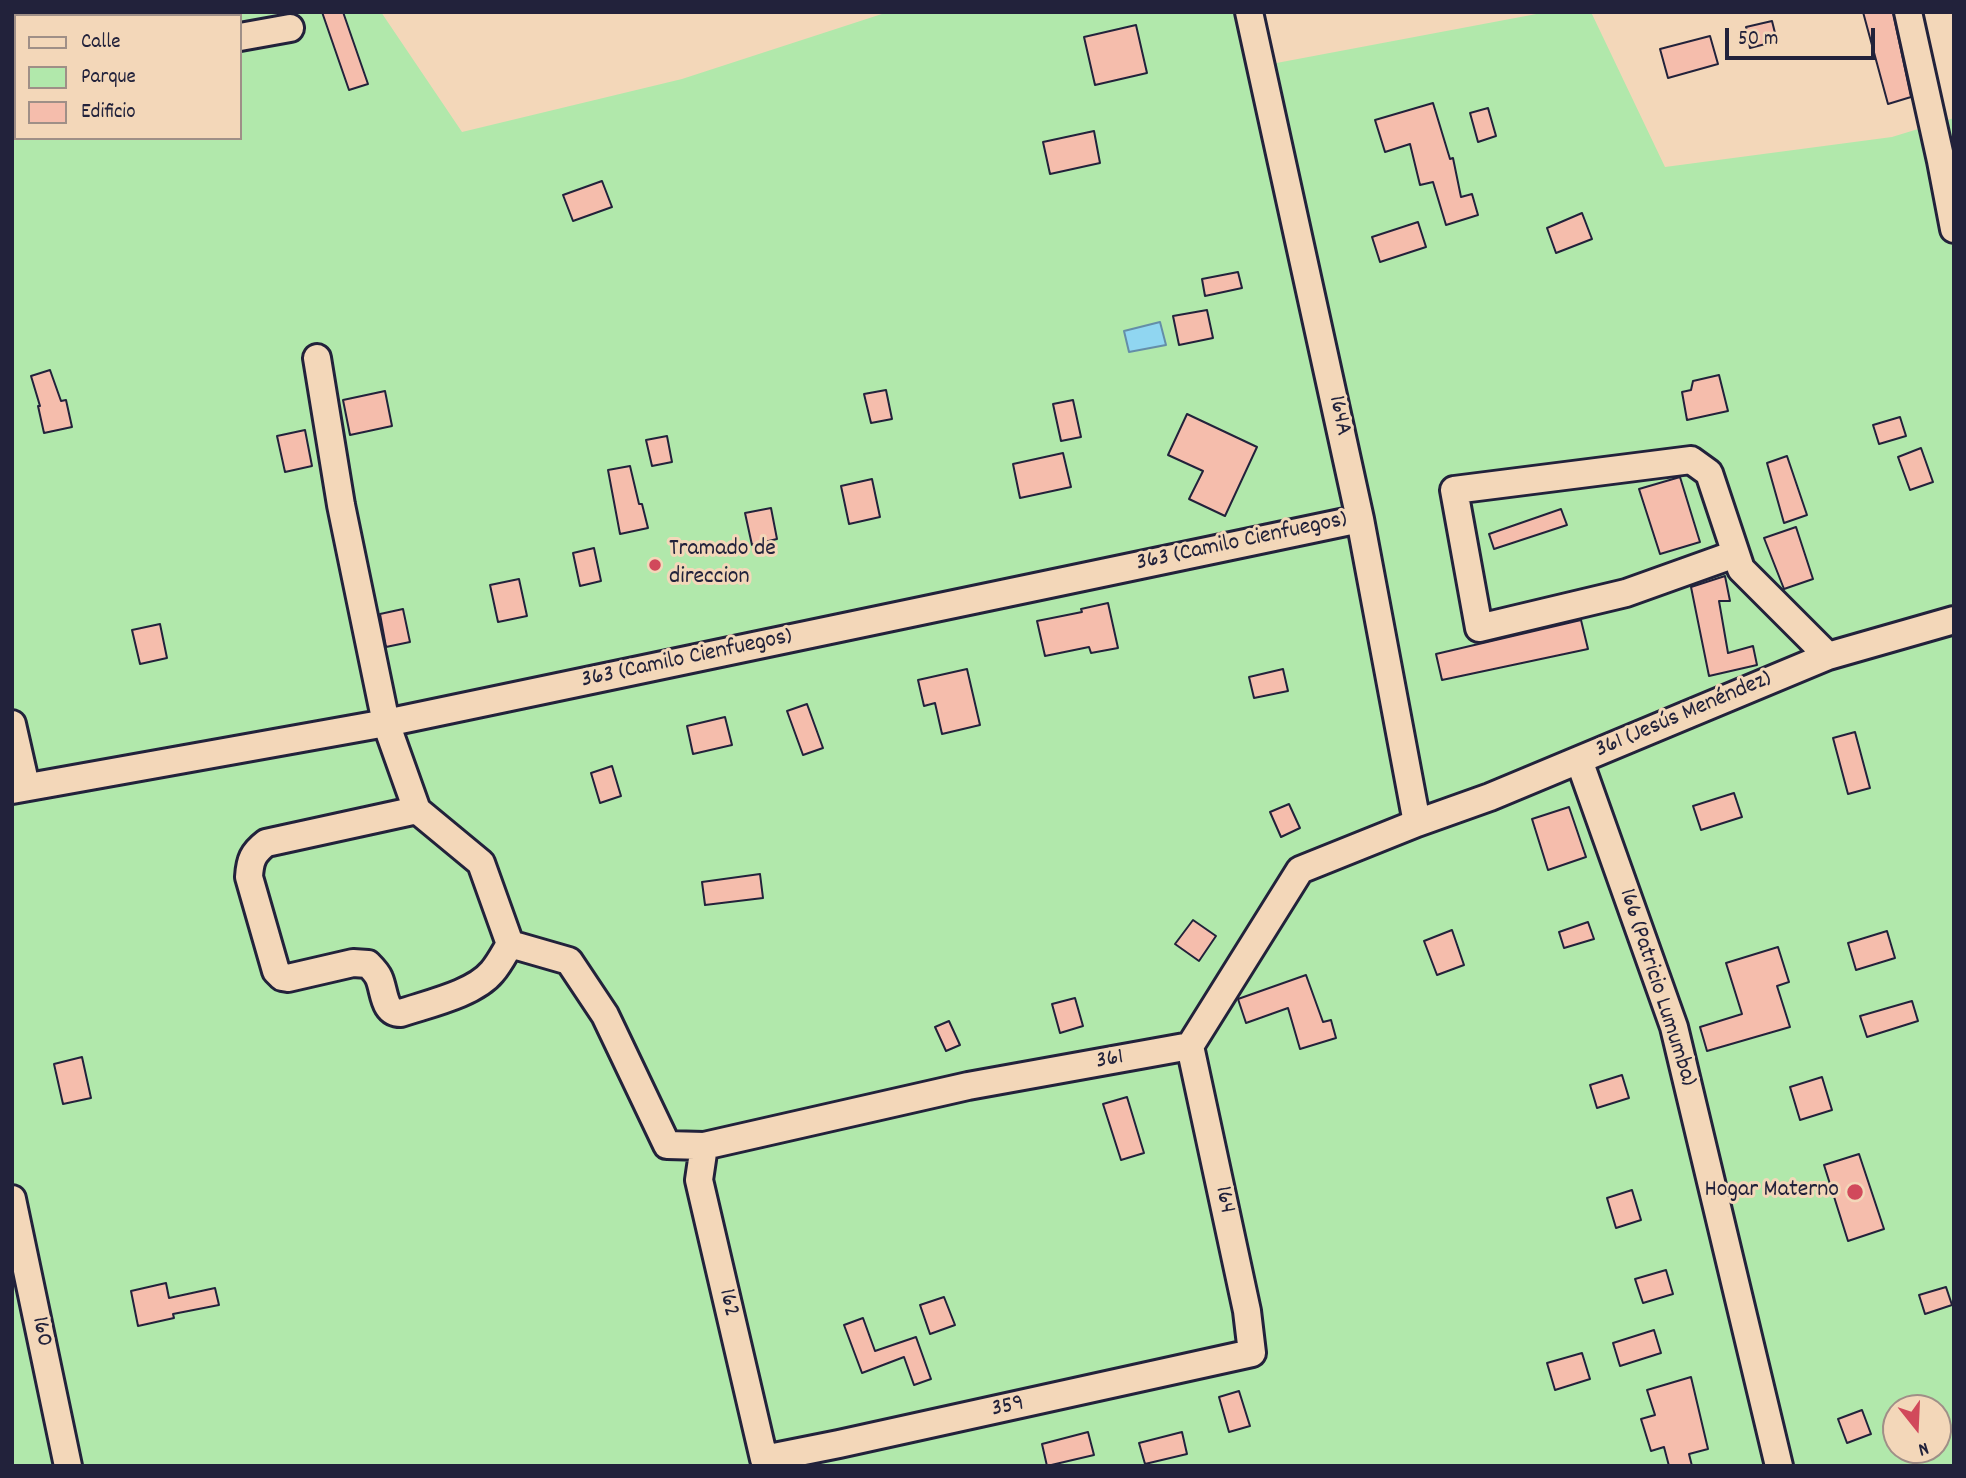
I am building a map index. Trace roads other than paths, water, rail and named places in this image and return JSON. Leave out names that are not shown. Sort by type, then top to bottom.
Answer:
[{"type":"street","name":"164A","points":[[1249,12],[1360,519],[1418,822]]},
{"type":"street","points":[[1908,12],[1954,229]]},
{"type":"street","points":[[242,37],[290,28]]},
{"type":"street","points":[[317,358],[341,505],[386,723],[417,810],[481,863],[510,944],[492,973],[470,989],[401,1013],[388,1009],[378,976],[369,964],[353,963],[288,978],[276,971],[249,877],[254,853],[266,843],[417,810]]},
{"type":"street","points":[[1735,554],[1626,593],[1479,628],[1454,490],[1691,460],[1709,473],[1741,569],[1828,656]]},
{"type":"street","name":"363 (Camilo Cienfuegos)","points":[[19,788],[386,723],[1360,519]]},
{"type":"street","name":"361 (Jesús Menéndez)","points":[[1418,822],[1490,797],[1828,656],[1954,620]]},
{"type":"street","points":[[12,724],[19,788]]},
{"type":"street","name":"166 (Patricio Lumumba)","points":[[1579,760],[1674,1027],[1779,1466]]},
{"type":"street","points":[[1190,1046],[1300,870],[1418,822]]},
{"type":"street","name":"361","points":[[510,944],[569,961],[605,1015],[667,1145],[704,1146],[968,1086],[1190,1046]]},
{"type":"street","name":"164","points":[[1190,1046],[1247,1311],[1252,1353]]},
{"type":"street","name":"162","points":[[704,1146],[699,1180],[764,1459]]},
{"type":"street","name":"160","points":[[12,1199],[68,1466]]},
{"type":"street","name":"359","points":[[764,1459],[1252,1353]]},
{"type":"water","points":[[1160,322],[1166,345],[1129,352],[1124,331]]},
{"type":"place","name":"Tramado de direccion","points":[[655,565]]},
{"type":"place","name":"Hogar Materno","points":[[1855,1192]]}]
